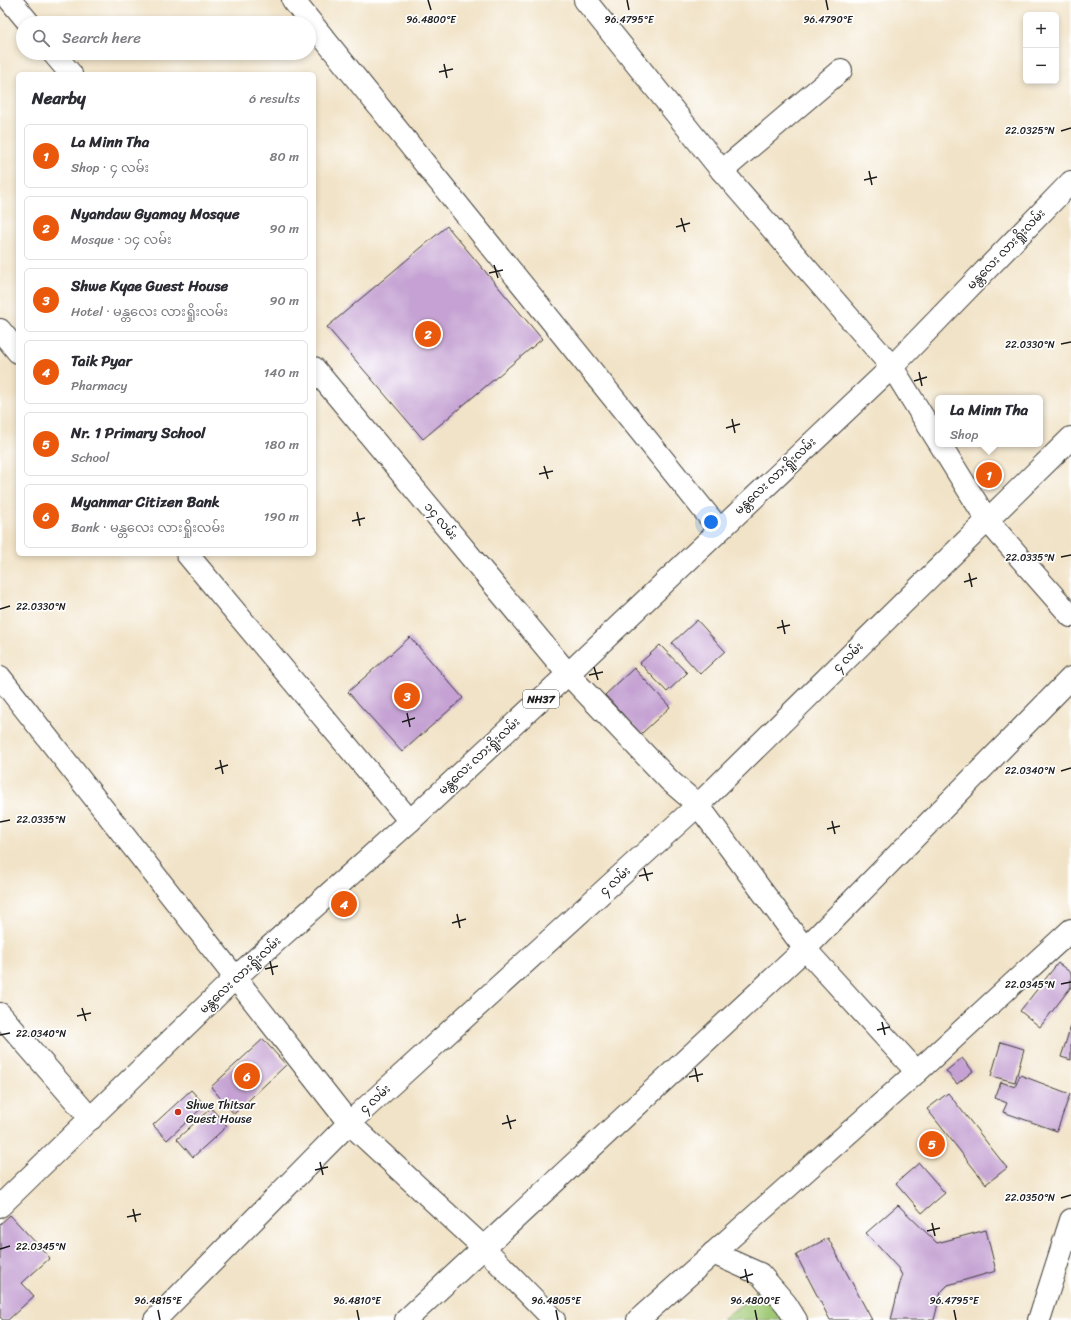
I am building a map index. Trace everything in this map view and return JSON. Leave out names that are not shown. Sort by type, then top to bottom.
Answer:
[{"type":"main road","points":[[10,0],[23,16]]},
{"type":"main road","points":[[293,0],[306,16]]},
{"type":"main road","points":[[585,0],[722,171],[892,367],[935,436]]},
{"type":"main road","points":[[316,29],[719,529]]},
{"type":"main road","points":[[59,60],[69,72]]},
{"type":"main road","points":[[722,171],[841,70]]},
{"type":"main road","name":"မန္တလေး လားရှိုးလမ်း","points":[[0,1206],[235,978],[410,821],[568,674],[719,529],[892,367],[1071,182]]},
{"type":"main road","points":[[0,330],[16,350]]},
{"type":"main road","name":"၁၄ လမ်း","points":[[316,370],[568,674],[670,781],[698,805],[805,949],[917,1072]]},
{"type":"main road","name":"၄ လမ်း","points":[[155,1320],[349,1123],[698,805],[1071,438]]},
{"type":"main road","points":[[942,447],[987,520],[1071,616]]},
{"type":"main road","points":[[189,556],[410,821]]},
{"type":"main road","points":[[0,677],[349,1123],[484,1248],[554,1320]]},
{"type":"main road","points":[[406,1320],[805,949],[1071,678]]},
{"type":"main road","points":[[638,1320],[917,1072],[1071,930]]},
{"type":"main road","points":[[0,1014],[91,1119]]},
{"type":"main road","points":[[1040,1320],[1071,1220]]},
{"type":"main road","points":[[713,1253],[760,1274],[786,1304],[796,1320]]},
{"type":"green space","points":[[767,1283],[794,1320],[722,1320]]},
{"type":"building","points":[[447,226],[542,339],[423,439],[327,327]]},
{"type":"building","points":[[697,620],[725,651],[700,674],[672,643]]},
{"type":"building","points":[[410,637],[463,698],[402,752],[348,692]]},
{"type":"building","points":[[660,645],[687,673],[667,692],[640,663]]},
{"type":"building","points":[[634,668],[670,707],[641,734],[605,695]]},
{"type":"building","points":[[1058,963],[1071,973],[1071,987],[1040,1027],[1020,1011]]},
{"type":"building","points":[[1071,1026],[1071,1060],[1061,1057]]},
{"type":"building","points":[[263,1039],[286,1065],[234,1114],[211,1087]]},
{"type":"building","points":[[1001,1042],[1024,1049],[1015,1082],[991,1076]]},
{"type":"building","points":[[962,1058],[973,1071],[957,1084],[946,1071]]},
{"type":"building","points":[[1020,1075],[1070,1094],[1057,1131],[1003,1112],[1007,1103],[995,1098],[1001,1082],[1015,1087]]},
{"type":"building","points":[[191,1090],[205,1105],[167,1140],[153,1125]]},
{"type":"building","points":[[948,1093],[1007,1168],[986,1184],[927,1109]]},
{"type":"building","points":[[211,1108],[227,1126],[193,1157],[177,1139]]},
{"type":"building","points":[[919,1163],[945,1193],[922,1213],[896,1183]]},
{"type":"building","points":[[898,1205],[937,1243],[986,1230],[996,1271],[948,1285],[941,1292],[934,1320],[891,1320],[902,1275],[898,1268],[866,1233]]},
{"type":"building","points":[[10,1215],[50,1258],[22,1283],[34,1296],[8,1320],[3,1320],[0,1317],[0,1224]]},
{"type":"building","points":[[828,1238],[872,1320],[830,1320],[796,1255]]},
{"type":"place","name":"Nyandaw Gyamay Mosque","points":[[428,334]]},
{"type":"place","name":"La Minn Tha","points":[[989,475]]},
{"type":"place","name":"Shwe Kyae Guest House","points":[[407,696]]},
{"type":"place","name":"Taik Pyar","points":[[344,904]]},
{"type":"place","name":"Myanmar Citizen Bank","points":[[247,1076]]},
{"type":"place","name":"Shwe Thitsar Guest House","points":[[178,1112]]},
{"type":"place","name":"Nr. 1 Primary School","points":[[932,1144]]}]
